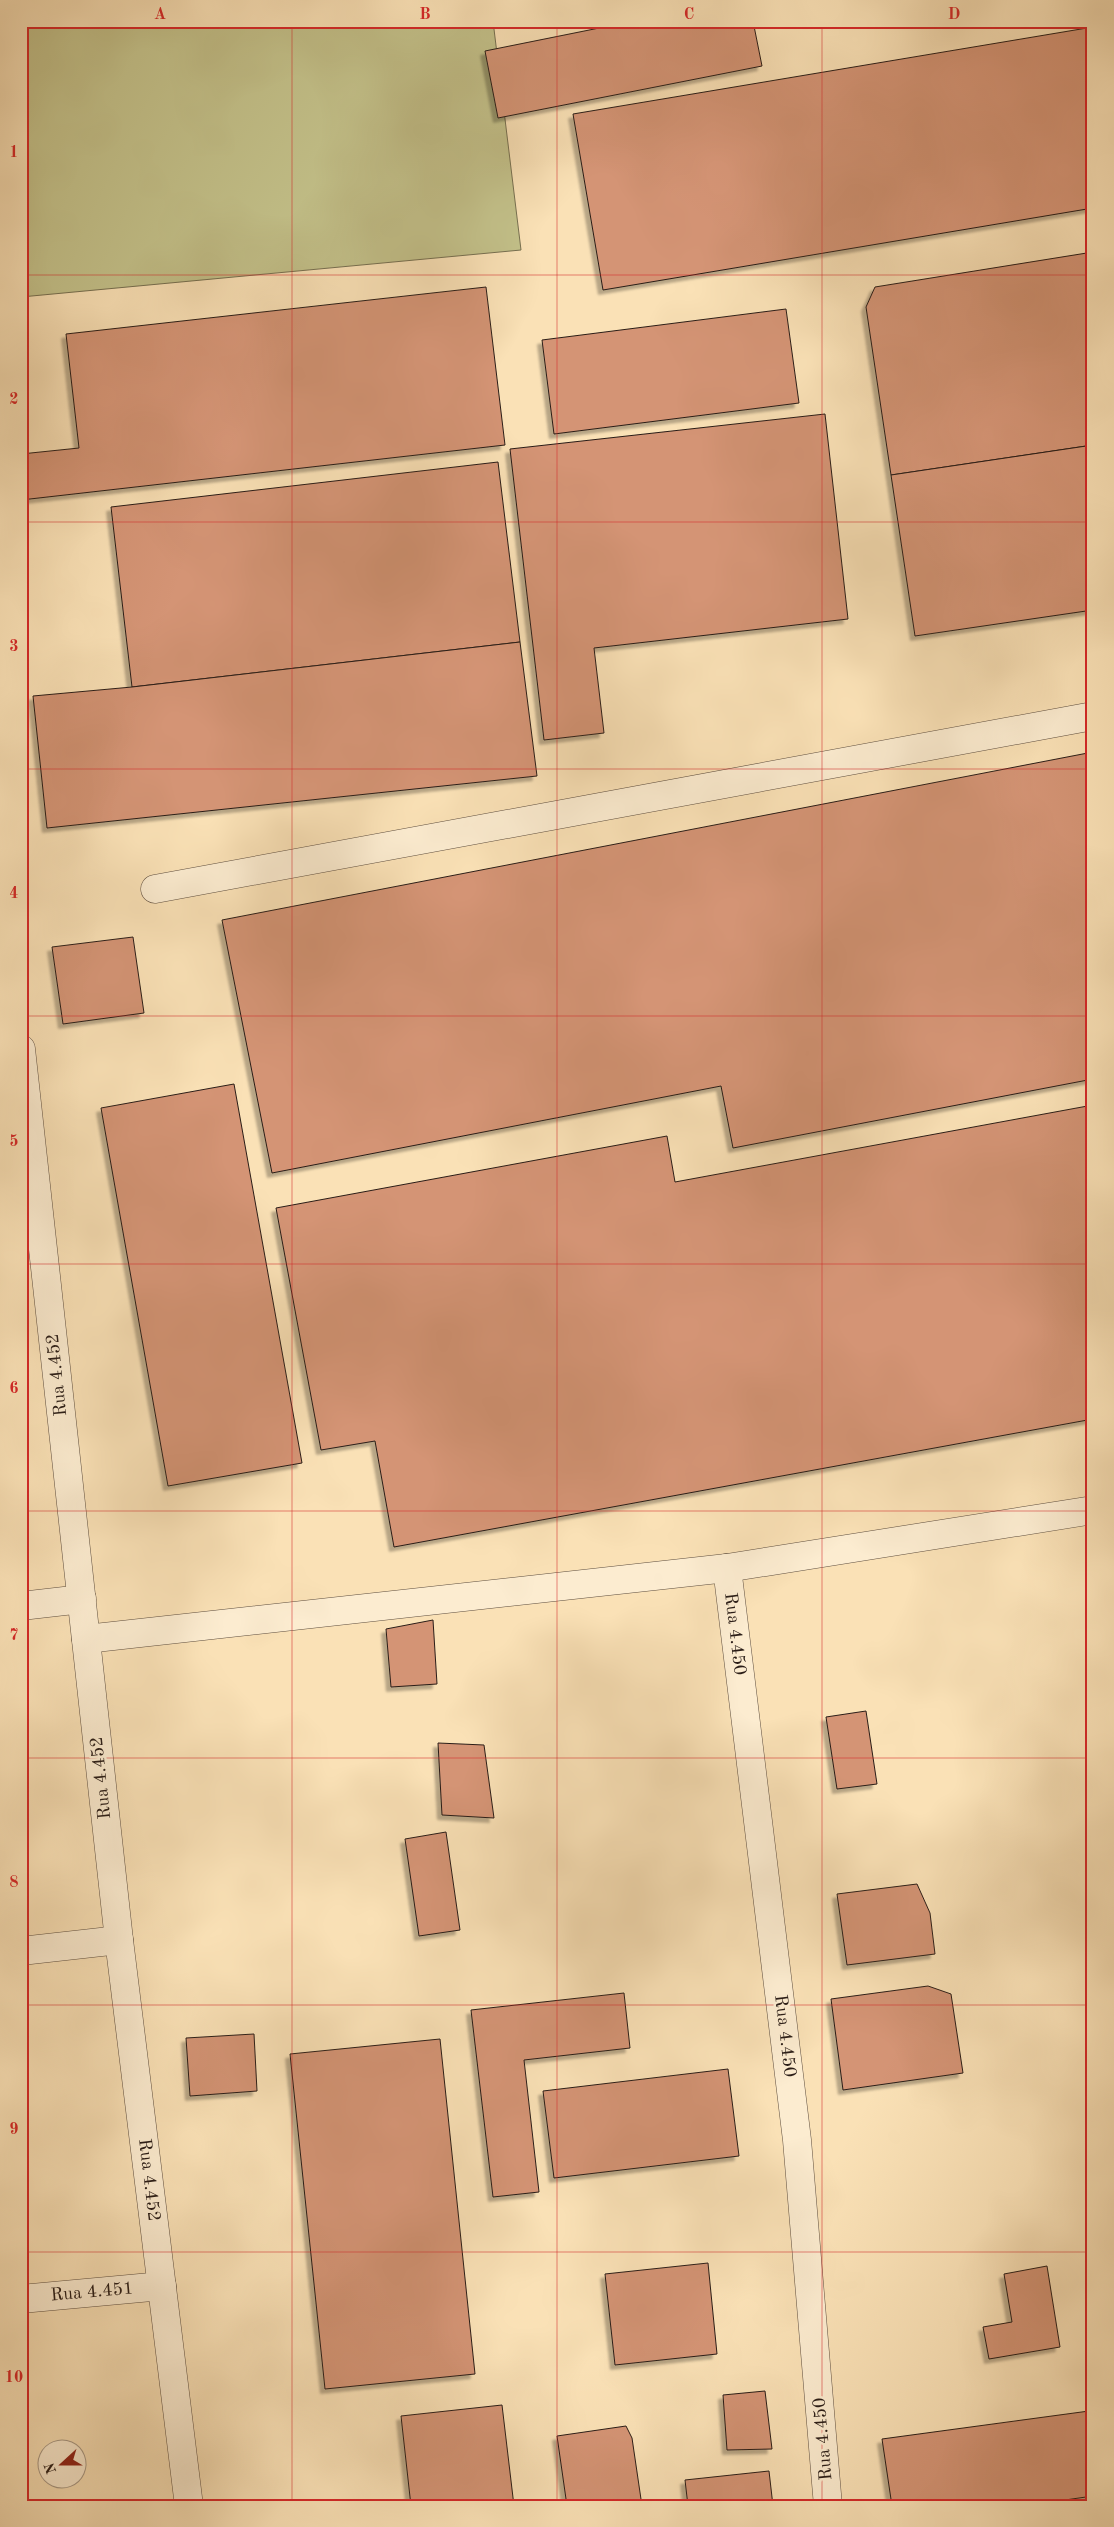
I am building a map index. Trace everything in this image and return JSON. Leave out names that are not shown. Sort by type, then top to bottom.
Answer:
[{"type":"street","points":[[155,889],[1093,716]]},
{"type":"street","name":"Rua 4.452","points":[[21,1049],[32,1254],[82,1598],[118,1940],[189,2506]]},
{"type":"street","points":[[86,1639],[726,1568],[1093,1510]]},
{"type":"street","name":"Rua 4.450","points":[[726,1568],[798,2140],[828,2506]]},
{"type":"street","points":[[21,1606],[82,1598]]},
{"type":"street","points":[[21,1950],[118,1940]]},
{"type":"street","name":"Rua 4.451","points":[[21,2299],[162,2286]]},
{"type":"shaded area","points":[[21,21],[493,21],[521,250],[21,297]]},
{"type":"building","points":[[634,21],[753,21],[762,66],[498,118],[485,51]]},
{"type":"building","points":[[1093,27],[1093,208],[603,290],[573,114]]},
{"type":"building","points":[[1093,252],[1093,445],[891,475],[866,307],[875,287]]},
{"type":"building","points":[[486,287],[505,445],[21,500],[21,454],[79,448],[66,334]]},
{"type":"building","points":[[786,309],[799,403],[554,434],[542,340]]},
{"type":"building","points":[[825,414],[848,619],[594,648],[604,733],[544,740],[510,449]]},
{"type":"building","points":[[1093,445],[1093,610],[915,636],[891,475]]},
{"type":"building","points":[[498,462],[520,642],[132,687],[111,507]]},
{"type":"building","points":[[520,642],[537,776],[47,828],[33,696],[132,687]]},
{"type":"building","points":[[1093,752],[1093,1079],[733,1148],[721,1086],[272,1173],[222,920]]},
{"type":"building","points":[[133,937],[144,1013],[63,1024],[52,947]]},
{"type":"building","points":[[234,1084],[302,1463],[168,1486],[101,1108]]},
{"type":"building","points":[[1093,1105],[1093,1419],[394,1547],[375,1441],[321,1450],[276,1208],[667,1136],[675,1182]]},
{"type":"building","points":[[433,1620],[437,1684],[391,1687],[386,1629]]},
{"type":"building","points":[[866,1711],[877,1784],[837,1789],[826,1717]]},
{"type":"building","points":[[438,1743],[484,1745],[494,1818],[442,1815]]},
{"type":"building","points":[[446,1832],[460,1930],[419,1936],[405,1839]]},
{"type":"building","points":[[917,1884],[930,1913],[935,1954],[847,1965],[837,1894]]},
{"type":"building","points":[[928,1986],[951,1994],[963,2073],[843,2090],[831,1999]]},
{"type":"building","points":[[624,1993],[630,2048],[524,2060],[539,2192],[493,2197],[471,2010]]},
{"type":"building","points":[[254,2034],[257,2091],[190,2096],[186,2038]]},
{"type":"building","points":[[440,2039],[475,2374],[325,2389],[290,2054]]},
{"type":"building","points":[[728,2069],[739,2156],[554,2178],[543,2091]]},
{"type":"building","points":[[708,2263],[717,2354],[615,2365],[605,2274]]},
{"type":"building","points":[[1047,2266],[1060,2347],[989,2359],[983,2327],[1012,2322],[1004,2274]]},
{"type":"building","points":[[765,2391],[772,2449],[727,2450],[723,2395]]},
{"type":"building","points":[[502,2405],[514,2506],[411,2506],[401,2416]]},
{"type":"building","points":[[1089,2411],[1093,2434],[1093,2496],[1023,2506],[892,2506],[882,2439]]},
{"type":"building","points":[[626,2426],[632,2438],[642,2506],[567,2506],[557,2436]]},
{"type":"building","points":[[769,2471],[773,2506],[688,2506],[685,2480]]}]
